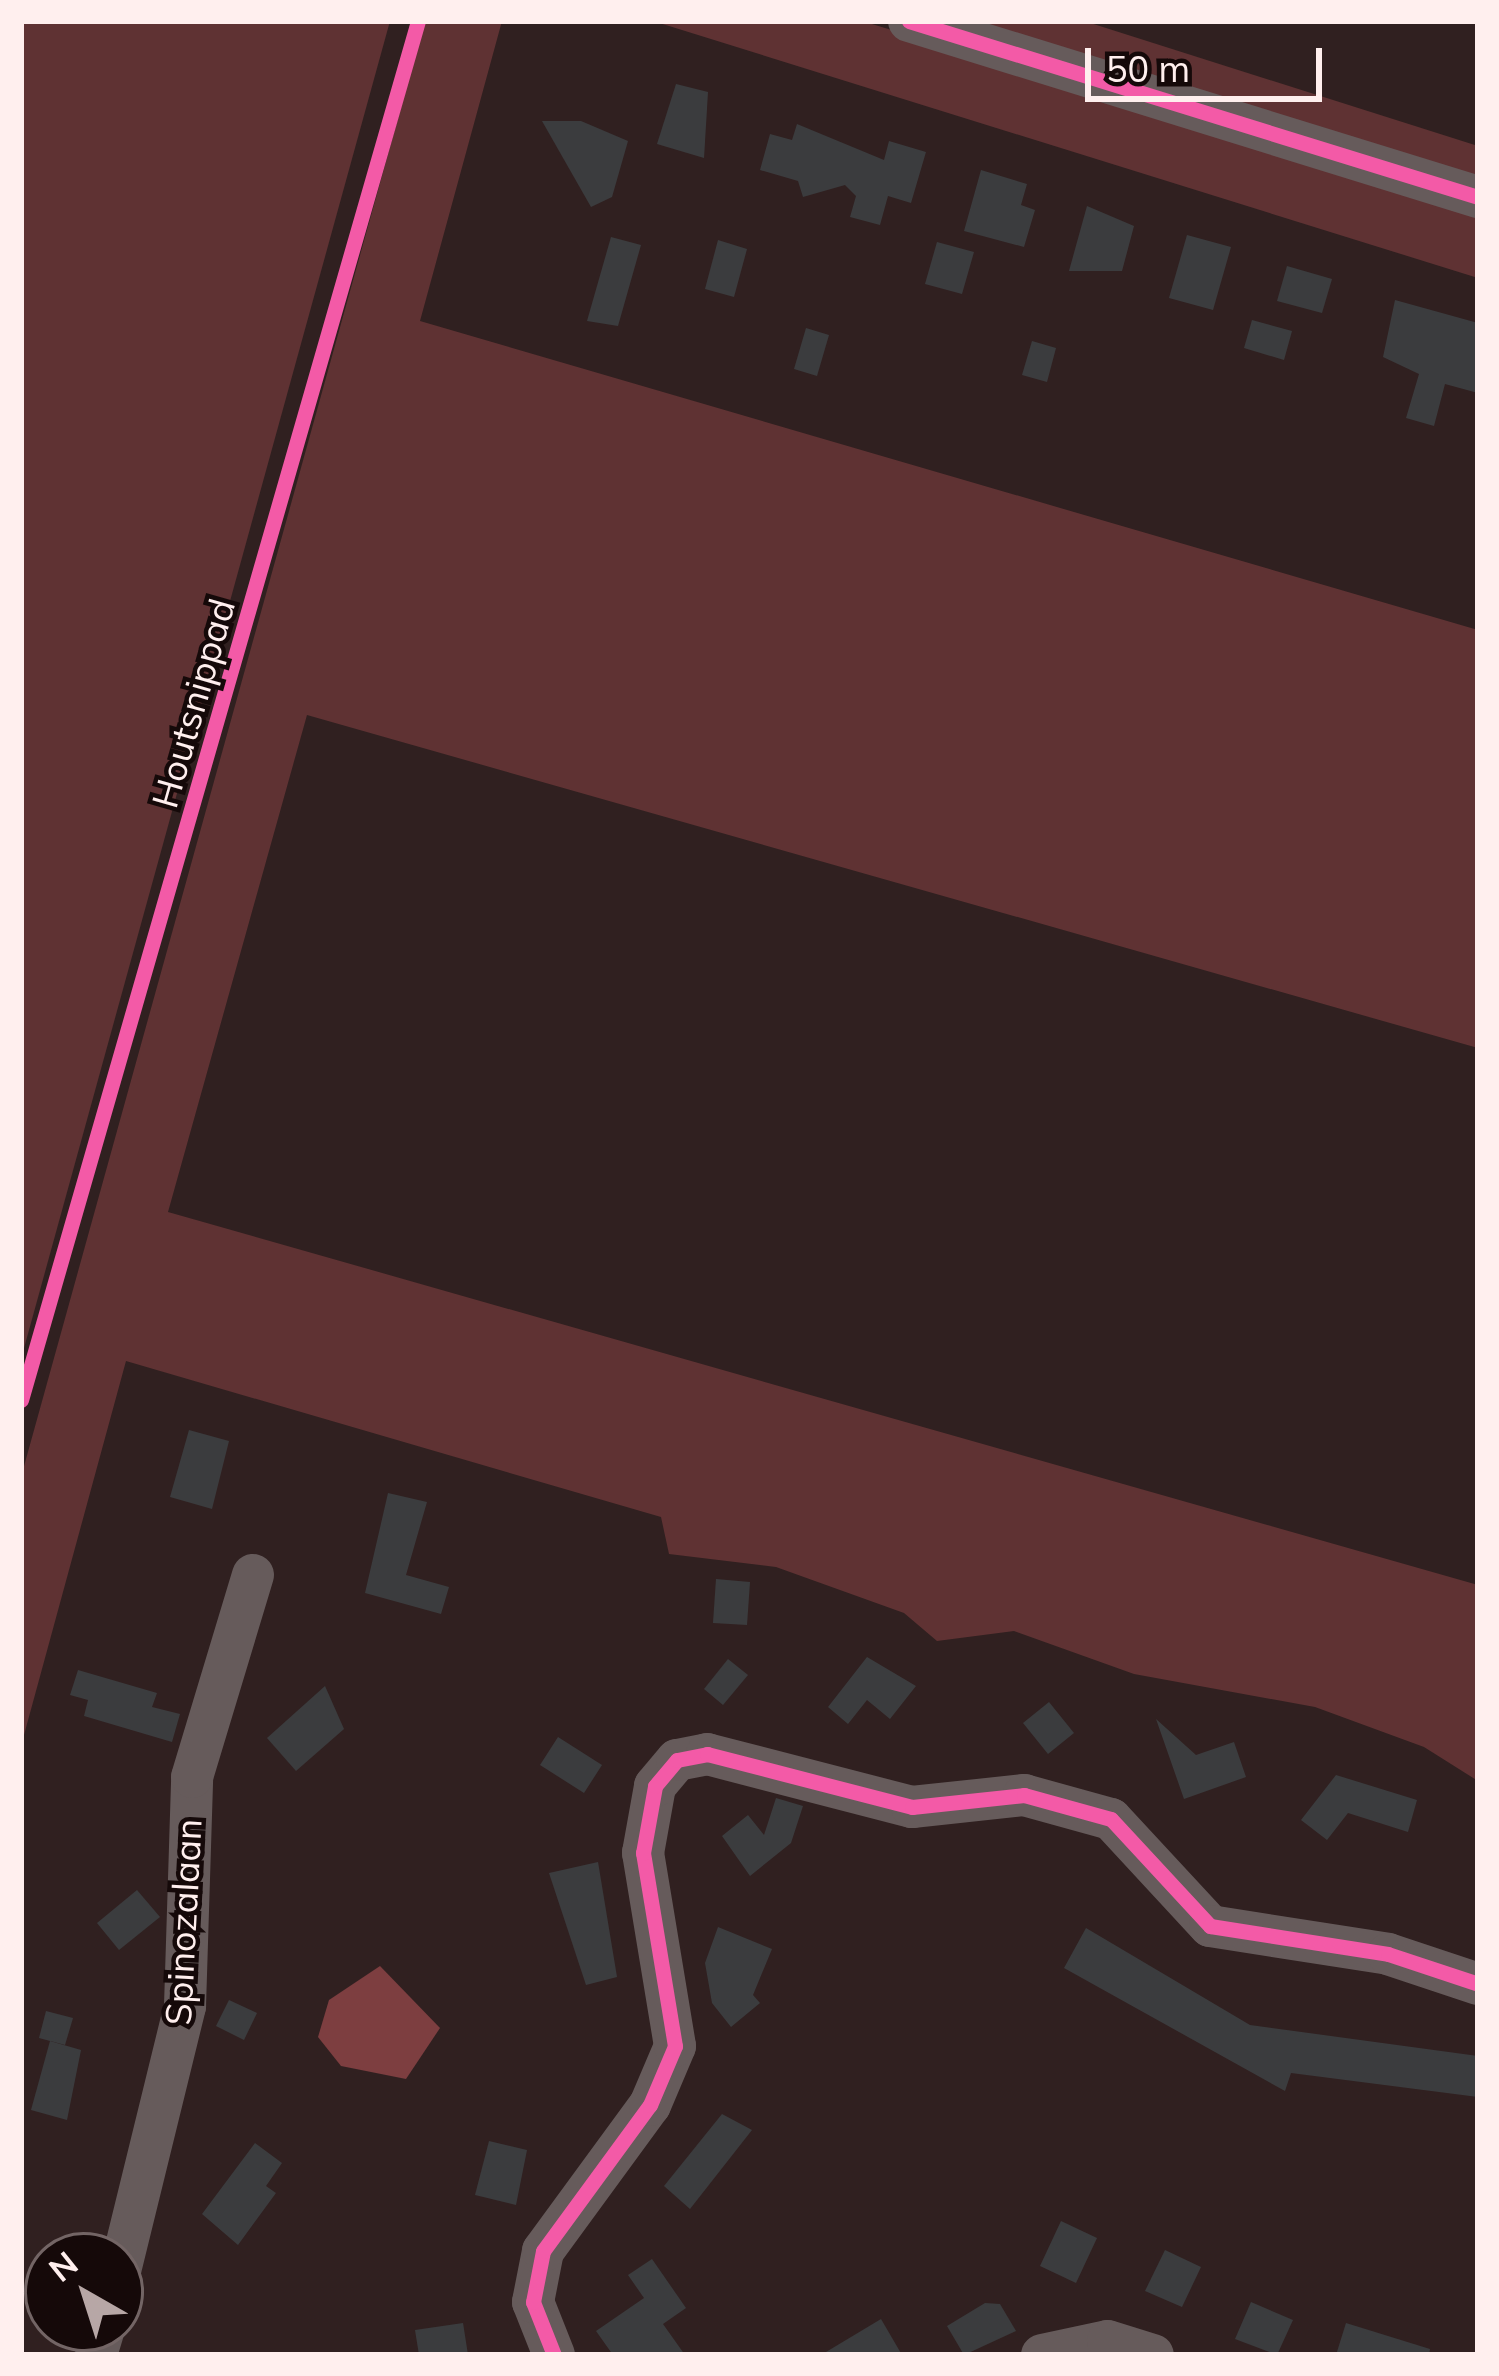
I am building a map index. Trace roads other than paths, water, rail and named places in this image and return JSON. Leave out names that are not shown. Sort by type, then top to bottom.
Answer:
[{"type":"street","points":[[908,21],[1478,197]]},
{"type":"street","name":"Spinozalaan","points":[[130,2232],[185,2006],[191,1778],[253,1575]]},
{"type":"street","points":[[554,2355],[533,2302],[543,2251],[650,2105],[675,2046],[643,1853],[655,1786],[677,1760],[707,1754],[912,1808],[1046,1801],[1111,1819],[1210,1926],[1388,1954],[1478,1984]]},
{"type":"street","points":[[1042,2355],[1108,2341],[1153,2355]]}]
